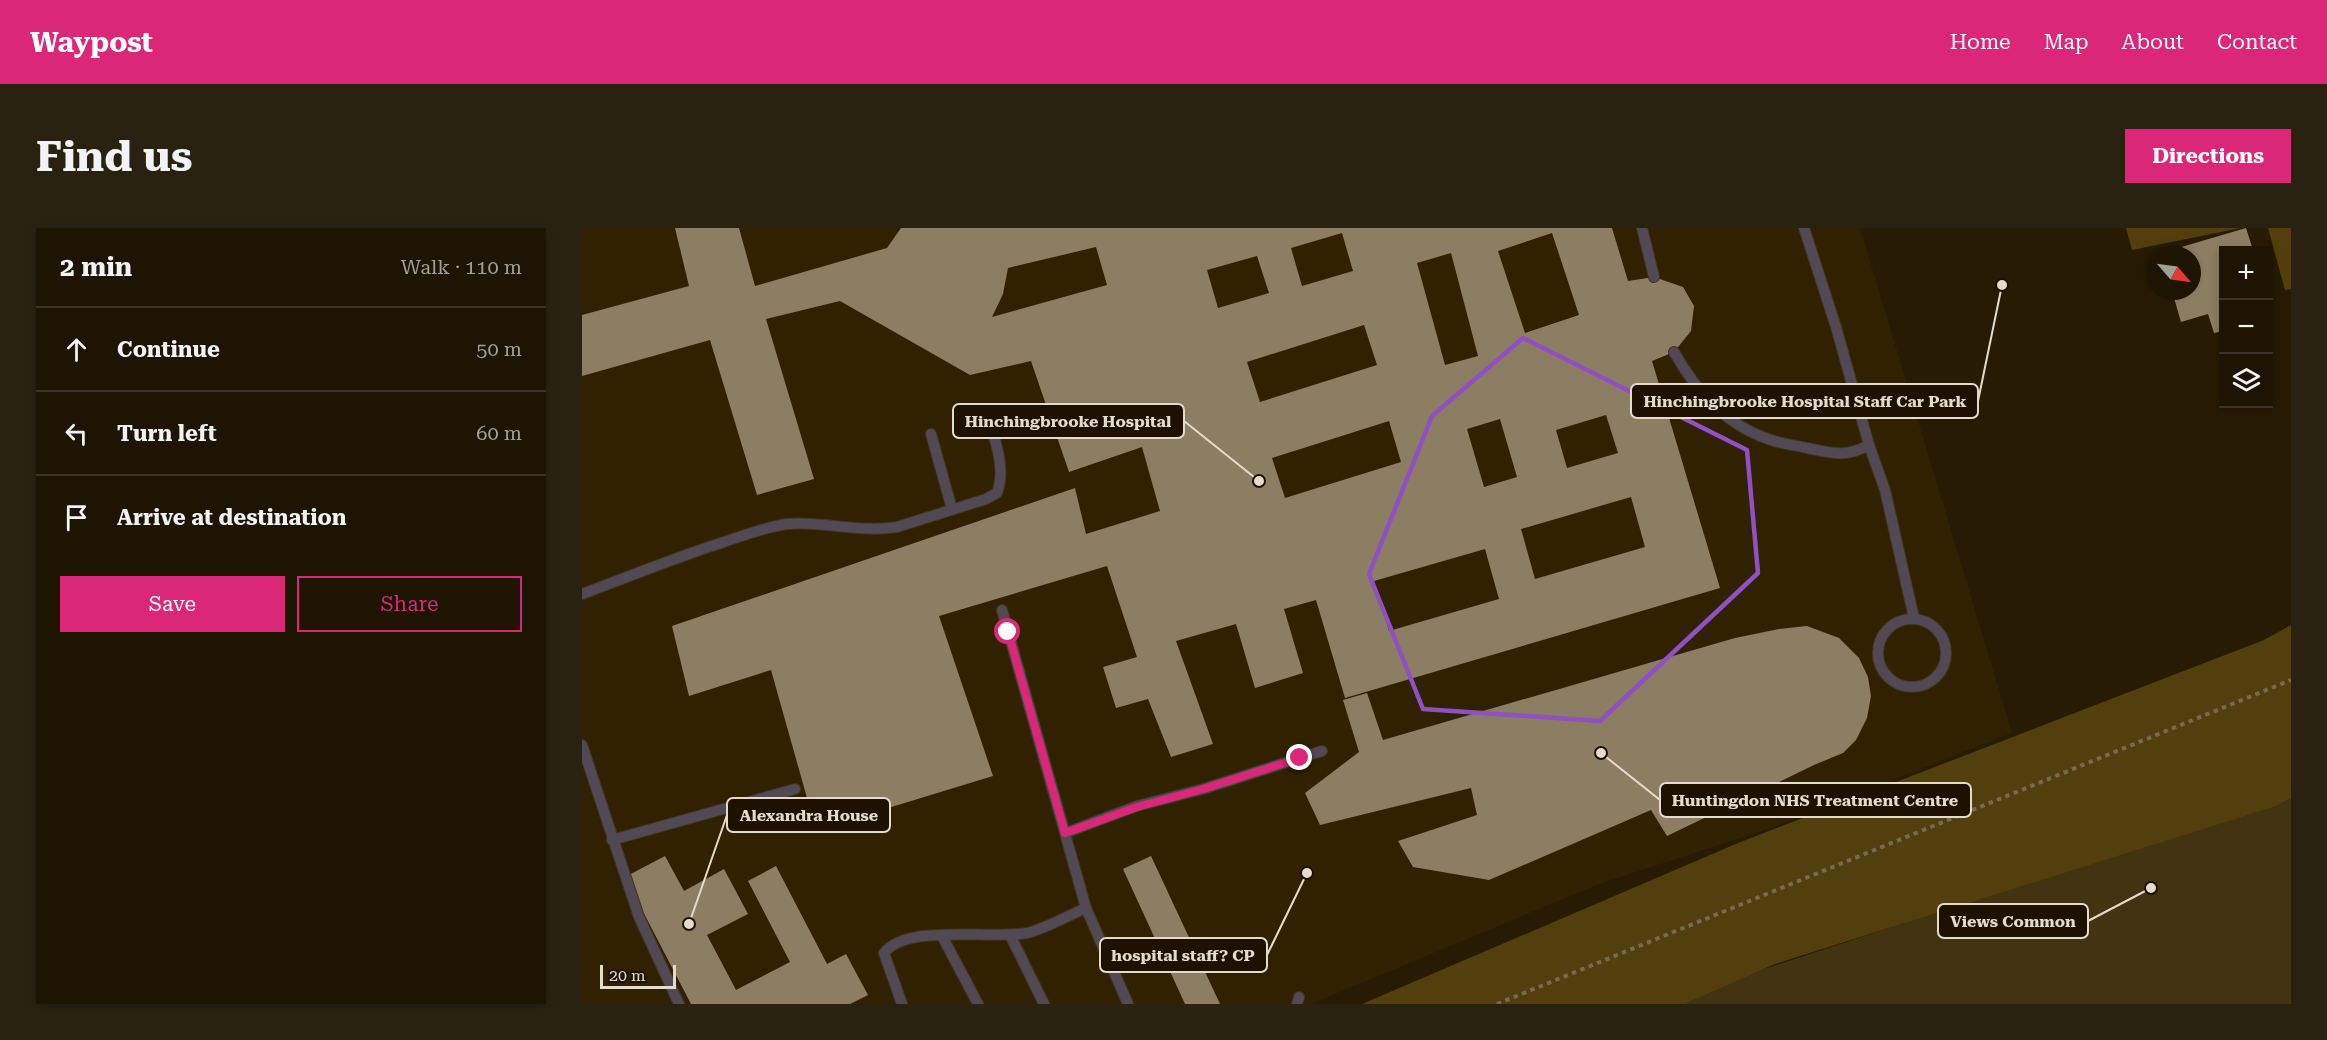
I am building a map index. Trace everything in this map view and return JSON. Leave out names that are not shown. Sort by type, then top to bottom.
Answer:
[{"type":"lane","points":[[1642,228],[1654,277]]},
{"type":"lane","points":[[1804,228],[1836,327],[1869,446],[1885,490],[1914,618]]},
{"type":"lane","points":[[1674,352],[1690,380],[1727,419],[1770,440],[1839,454],[1854,453],[1869,446]]},
{"type":"lane","points":[[582,594],[750,533],[784,525],[806,524],[884,530],[997,493],[1001,482],[1001,467],[986,409]]},
{"type":"lane","points":[[931,434],[952,509]]},
{"type":"lane","points":[[1002,609],[1086,908],[1128,1004]]},
{"type":"lane","points":[[1907,618],[1914,618],[1929,622],[1942,634],[1947,657],[1943,669],[1936,678],[1923,686],[1905,687],[1894,683],[1882,670],[1877,657],[1878,645],[1890,626],[1907,618]]},
{"type":"lane","points":[[582,745],[639,917],[679,1004]]},
{"type":"lane","points":[[1065,833],[1137,807],[1203,789],[1322,751]]},
{"type":"lane","points":[[612,840],[795,789]]},
{"type":"lane","points":[[902,1004],[884,953],[890,945],[921,934],[1010,935],[1029,932],[1086,908]]},
{"type":"lane","points":[[1010,935],[1044,1004]]},
{"type":"lane","points":[[942,936],[978,1004]]},
{"type":"path","points":[[1497,1004],[2291,680]]},
{"type":"highlighted area","points":[[1523,338],[1747,450],[1758,573],[1600,721],[1423,709],[1369,574],[1432,416]]},
{"type":"shaded area","points":[[582,228],[1860,228],[2012,733],[1771,828],[1599,884],[1311,1004],[582,1004]]},
{"type":"shaded area","points":[[2126,228],[2241,228],[2147,246],[2132,250]]},
{"type":"shaded area","points":[[2268,228],[2291,228],[2291,289],[2285,290]]},
{"type":"shaded area","points":[[2291,625],[2291,798],[2276,806],[1775,964],[1684,1004],[1362,1004],[1738,843],[2264,640]]},
{"type":"shaded area","points":[[2291,793],[2291,1004],[1682,1004],[1749,974],[2273,802]]},
{"type":"building","points":[[675,228],[739,228],[755,286],[887,248],[901,228],[1612,228],[1628,281],[1654,277],[1683,287],[1694,306],[1691,331],[1674,352],[1652,361],[1720,588],[1345,698],[1316,600],[1284,609],[1303,673],[1255,688],[1236,624],[1176,641],[1213,744],[1171,757],[1148,699],[1116,708],[1103,667],[1137,657],[1107,566],[939,616],[993,776],[816,830],[771,670],[689,696],[672,626],[1075,488],[1086,534],[1160,511],[1142,447],[1069,472],[1031,361],[970,375],[840,301],[766,319],[814,479],[757,495],[710,340],[582,376],[582,315],[689,286]],"holes":[[[1342,233],[1353,271],[1302,286],[1291,248]],[[1552,233],[1579,315],[1525,333],[1498,251]],[[1096,247],[1107,285],[992,317],[1003,294],[1008,268]],[[1451,253],[1478,356],[1445,365],[1417,263]],[[1257,256],[1269,293],[1218,308],[1207,270]],[[1364,325],[1377,365],[1260,402],[1247,362]],[[1606,415],[1618,453],[1567,468],[1556,430]],[[1500,419],[1517,477],[1484,487],[1467,429]],[[1389,421],[1401,462],[1285,498],[1272,458]],[[1631,497],[1645,547],[1535,579],[1521,529]],[[1485,549],[1499,599],[1389,631],[1374,581]]]},
{"type":"building","points":[[2246,228],[2252,246],[2219,246],[2219,332],[2214,333],[2208,314],[2181,322],[2175,300],[2201,300],[2201,246],[2185,246]]},
{"type":"building","points":[[1807,626],[1839,638],[1859,658],[1868,677],[1871,696],[1867,718],[1856,740],[1843,753],[1667,836],[1651,810],[1489,880],[1413,867],[1398,841],[1477,815],[1471,788],[1320,825],[1305,793],[1359,752],[1343,700],[1367,693],[1383,740],[1735,638]]},
{"type":"building","points":[[665,856],[684,891],[724,869],[748,914],[707,935],[736,990],[790,962],[748,881],[776,866],[827,964],[846,954],[868,995],[850,1004],[691,1004],[625,877]]},
{"type":"building","points":[[1151,856],[1220,1004],[1185,1004],[1123,869]]},
{"type":"place","name":"Hinchingbrooke Hospital Staff Car Park","points":[[2002,285]]},
{"type":"place","name":"Hinchingbrooke Hospital","points":[[1259,481]]},
{"type":"place","name":"Huntingdon NHS Treatment Centre","points":[[1601,753]]},
{"type":"place","name":"hospital staff? CP","points":[[1307,873]]},
{"type":"place","name":"Views Common","points":[[2151,888]]},
{"type":"place","name":"Alexandra House","points":[[689,924]]},
{"type":"route","points":[[1008,632],[1065,833],[1137,807],[1300,758]]}]
